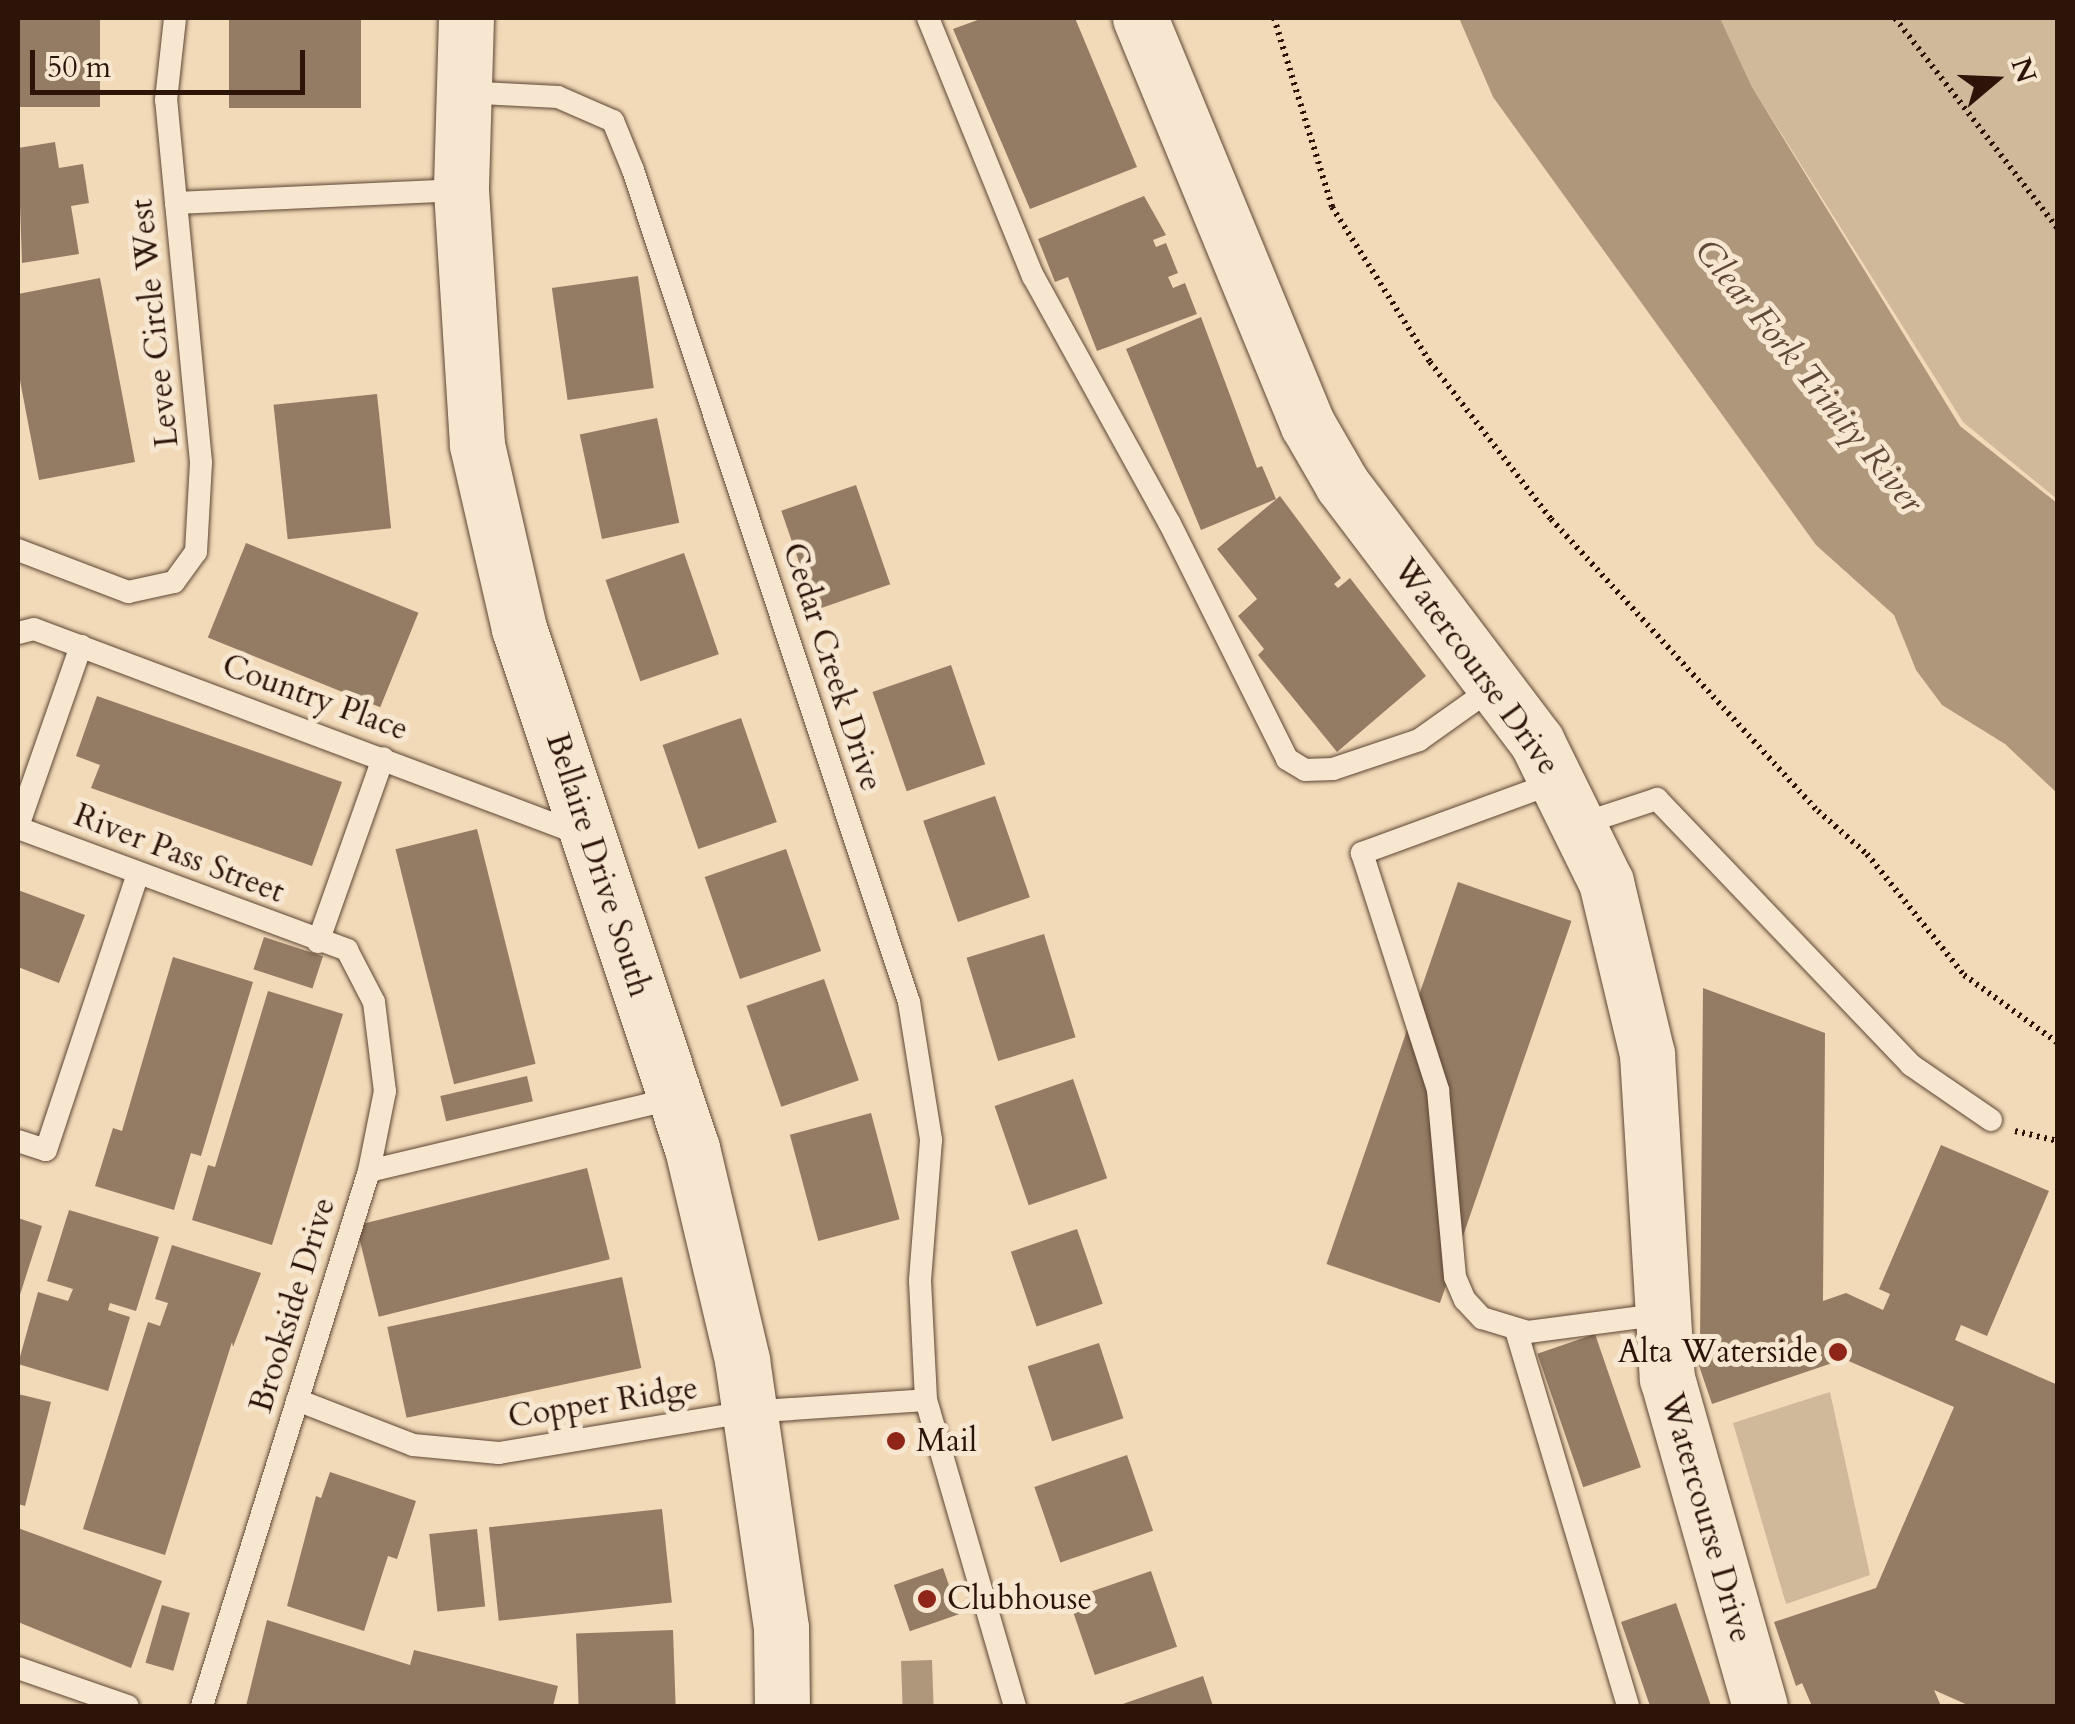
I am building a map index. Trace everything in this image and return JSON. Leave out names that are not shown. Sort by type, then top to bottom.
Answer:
[{"type":"street","name":"Bellaire Drive South","points":[[466,18],[461,190],[478,445],[519,628],[676,1098],[742,1360],[782,1628],[782,1706]]},
{"type":"street","name":"Watercourse Drive","points":[[1140,18],[1308,425],[1342,484],[1495,686],[1570,802],[1622,932],[1647,1054],[1658,1314],[1667,1378],[1760,1706]]},
{"type":"lane","name":"Levee Circle West","points":[[18,550],[142,591],[174,582],[196,552],[201,462],[166,100],[175,18]]},
{"type":"lane","points":[[928,18],[1033,276],[1169,522],[1287,760],[1306,770],[1333,769],[1418,740],[1495,686]]},
{"type":"lane","name":"Cedar Creek Drive","points":[[462,92],[558,96],[612,121],[633,170],[909,1002],[931,1140],[920,1282],[926,1400],[1015,1706]]},
{"type":"lane","points":[[176,203],[461,190]]},
{"type":"lane","name":"Country Place","points":[[18,633],[34,629],[588,837]]},
{"type":"lane","name":"River Pass Street","points":[[81,646],[18,827],[318,942]]},
{"type":"lane","points":[[318,942],[383,758]]},
{"type":"lane","points":[[1658,1314],[1516,1330],[1482,1318],[1455,1277],[1438,1090],[1362,852],[1570,802],[1657,799],[1912,1065],[1991,1120]]},
{"type":"lane","points":[[18,1141],[46,1150],[138,873]]},
{"type":"lane","name":"Brookside Drive","points":[[202,1706],[369,1171],[385,1091],[374,1002],[347,950],[318,942]]},
{"type":"lane","points":[[369,1171],[676,1098]]},
{"type":"lane","points":[[1516,1330],[1628,1706]]},
{"type":"lane","name":"Copper Ridge","points":[[297,1400],[413,1445],[499,1453],[747,1412]]},
{"type":"lane","points":[[747,1412],[926,1400]]},
{"type":"lane","points":[[18,1668],[128,1706]]},
{"type":"path","points":[[1274,18],[1332,206],[1442,378],[1551,520],[1818,812],[1867,854],[1964,974],[2058,1043]]},
{"type":"path","points":[[1896,18],[2058,229]]},
{"type":"path","points":[[1991,1120],[2058,1141]]},
{"type":"shaded area","points":[[1720,18],[2057,18],[2057,499],[1963,422],[1752,87]]},
{"type":"shaded area","points":[[1830,1392],[1870,1575],[1786,1604],[1733,1423]]},
{"type":"water","name":"Clear Fork Trinity River","points":[[1459,18],[1720,18],[1752,87],[1960,426],[2057,503],[2057,793],[2005,744],[1942,705],[1916,670],[1894,615],[1816,545],[1493,97]]},
{"type":"water","points":[[932,1660],[934,1706],[903,1706],[901,1661]]},
{"type":"building","points":[[18,18],[100,18],[100,107],[18,107]]},
{"type":"building","points":[[229,18],[361,18],[361,108],[229,108]]},
{"type":"building","points":[[983,18],[1075,18],[1137,167],[1030,209],[953,29]]},
{"type":"building","points":[[55,142],[59,168],[83,164],[89,203],[71,206],[79,254],[22,263],[18,148]]},
{"type":"building","points":[[1144,196],[1166,235],[1153,240],[1156,247],[1166,243],[1178,273],[1168,277],[1173,288],[1185,283],[1197,314],[1097,351],[1068,277],[1055,282],[1038,239]]},
{"type":"building","points":[[638,276],[654,388],[568,400],[552,288]]},
{"type":"building","points":[[100,278],[135,462],[39,480],[18,370],[18,294]]},
{"type":"building","points":[[1201,317],[1257,468],[1262,466],[1276,499],[1201,530],[1126,349]]},
{"type":"building","points":[[377,394],[391,528],[288,539],[274,405]]},
{"type":"building","points":[[657,418],[679,523],[602,539],[580,434]]},
{"type":"building","points":[[856,485],[890,584],[815,610],[781,511]]},
{"type":"building","points":[[1280,496],[1341,578],[1334,584],[1338,588],[1350,578],[1426,676],[1337,752],[1258,655],[1264,649],[1238,616],[1257,599],[1217,549]]},
{"type":"building","points":[[246,543],[418,613],[380,707],[208,638]]},
{"type":"building","points":[[684,553],[719,654],[640,681],[606,580]]},
{"type":"building","points":[[951,665],[985,764],[907,791],[873,692]]},
{"type":"building","points":[[97,696],[342,782],[312,866],[91,788],[100,765],[76,756]]},
{"type":"building","points":[[741,718],[777,822],[698,849],[663,745]]},
{"type":"building","points":[[995,796],[1030,897],[958,922],[923,821]]},
{"type":"building","points":[[477,829],[536,1064],[454,1084],[395,849]]},
{"type":"building","points":[[786,849],[821,951],[740,979],[705,877]]},
{"type":"building","points":[[1458,882],[1571,921],[1440,1303],[1326,1264]]},
{"type":"building","points":[[18,890],[85,915],[59,983],[18,967]]},
{"type":"building","points":[[1044,934],[1076,1037],[998,1061],[967,958]]},
{"type":"building","points":[[264,937],[323,956],[312,988],[253,969]]},
{"type":"building","points":[[173,957],[253,982],[201,1156],[191,1153],[174,1210],[95,1186],[113,1128],[122,1131]]},
{"type":"building","points":[[824,979],[859,1080],[781,1107],[746,1006]]},
{"type":"building","name":"Alta Waterside","points":[[1703,988],[1825,1033],[1823,1301],[1846,1293],[1883,1310],[1890,1294],[1879,1289],[1941,1145],[2049,1191],[1987,1336],[1961,1325],[1955,1340],[2058,1385],[2058,1706],[1970,1706],[1934,1690],[1941,1706],[1812,1706],[1802,1683],[1796,1686],[1774,1622],[1876,1588],[1954,1407],[1844,1359],[1712,1404],[1692,1345],[1700,1342]]},
{"type":"building","points":[[268,991],[343,1014],[272,1245],[192,1220],[208,1165],[215,1167]]},
{"type":"building","points":[[527,1076],[533,1101],[446,1121],[440,1096]]},
{"type":"building","points":[[1073,1079],[1107,1178],[1029,1205],[995,1106]]},
{"type":"building","points":[[871,1113],[899,1219],[818,1241],[790,1135]]},
{"type":"building","points":[[587,1168],[610,1259],[379,1317],[356,1226]]},
{"type":"building","points":[[69,1210],[159,1237],[136,1311],[110,1303],[108,1310],[130,1317],[108,1391],[18,1364],[38,1292],[68,1301],[73,1289],[47,1281]]},
{"type":"building","points":[[18,1218],[42,1226],[18,1301]]},
{"type":"building","points":[[1077,1229],[1103,1304],[1037,1326],[1011,1252]]},
{"type":"building","points":[[172,1245],[261,1273],[233,1347],[232,1342],[165,1555],[83,1529],[148,1322],[160,1326],[168,1303],[155,1299]]},
{"type":"building","points":[[622,1277],[641,1368],[407,1418],[387,1327]]},
{"type":"building","points":[[1595,1334],[1641,1467],[1583,1487],[1537,1354]]},
{"type":"building","points":[[1099,1343],[1123,1418],[1052,1441],[1028,1366]]},
{"type":"building","points":[[18,1394],[51,1402],[25,1506],[18,1504]]},
{"type":"building","name":"Mail","points":[[902,1428],[909,1448],[891,1454],[884,1434]]},
{"type":"building","points":[[1127,1455],[1153,1531],[1060,1563],[1034,1487]]},
{"type":"building","points":[[330,1472],[416,1501],[397,1559],[388,1556],[364,1631],[287,1606],[316,1496],[321,1498]]},
{"type":"building","points":[[662,1509],[672,1602],[499,1621],[489,1527]]},
{"type":"building","points":[[18,1528],[162,1581],[131,1668],[18,1622]]},
{"type":"building","points":[[477,1529],[485,1607],[437,1612],[429,1534]]},
{"type":"building","name":"Clubhouse","points":[[943,1568],[959,1614],[910,1631],[894,1585]]},
{"type":"building","points":[[1151,1571],[1177,1647],[1095,1675],[1069,1599]]},
{"type":"building","points":[[1676,1603],[1711,1706],[1650,1706],[1621,1622]]},
{"type":"building","points":[[162,1605],[190,1613],[173,1671],[145,1663]]},
{"type":"building","points":[[267,1620],[410,1665],[414,1650],[558,1686],[553,1706],[246,1706]]},
{"type":"building","points":[[673,1630],[676,1706],[579,1706],[576,1633]]},
{"type":"building","points":[[1203,1676],[1213,1706],[1117,1706]]},
{"type":"place","name":"Alta Waterside","points":[[1838,1352]]},
{"type":"place","name":"Mail","points":[[896,1441]]},
{"type":"place","name":"Clubhouse","points":[[927,1599]]}]
